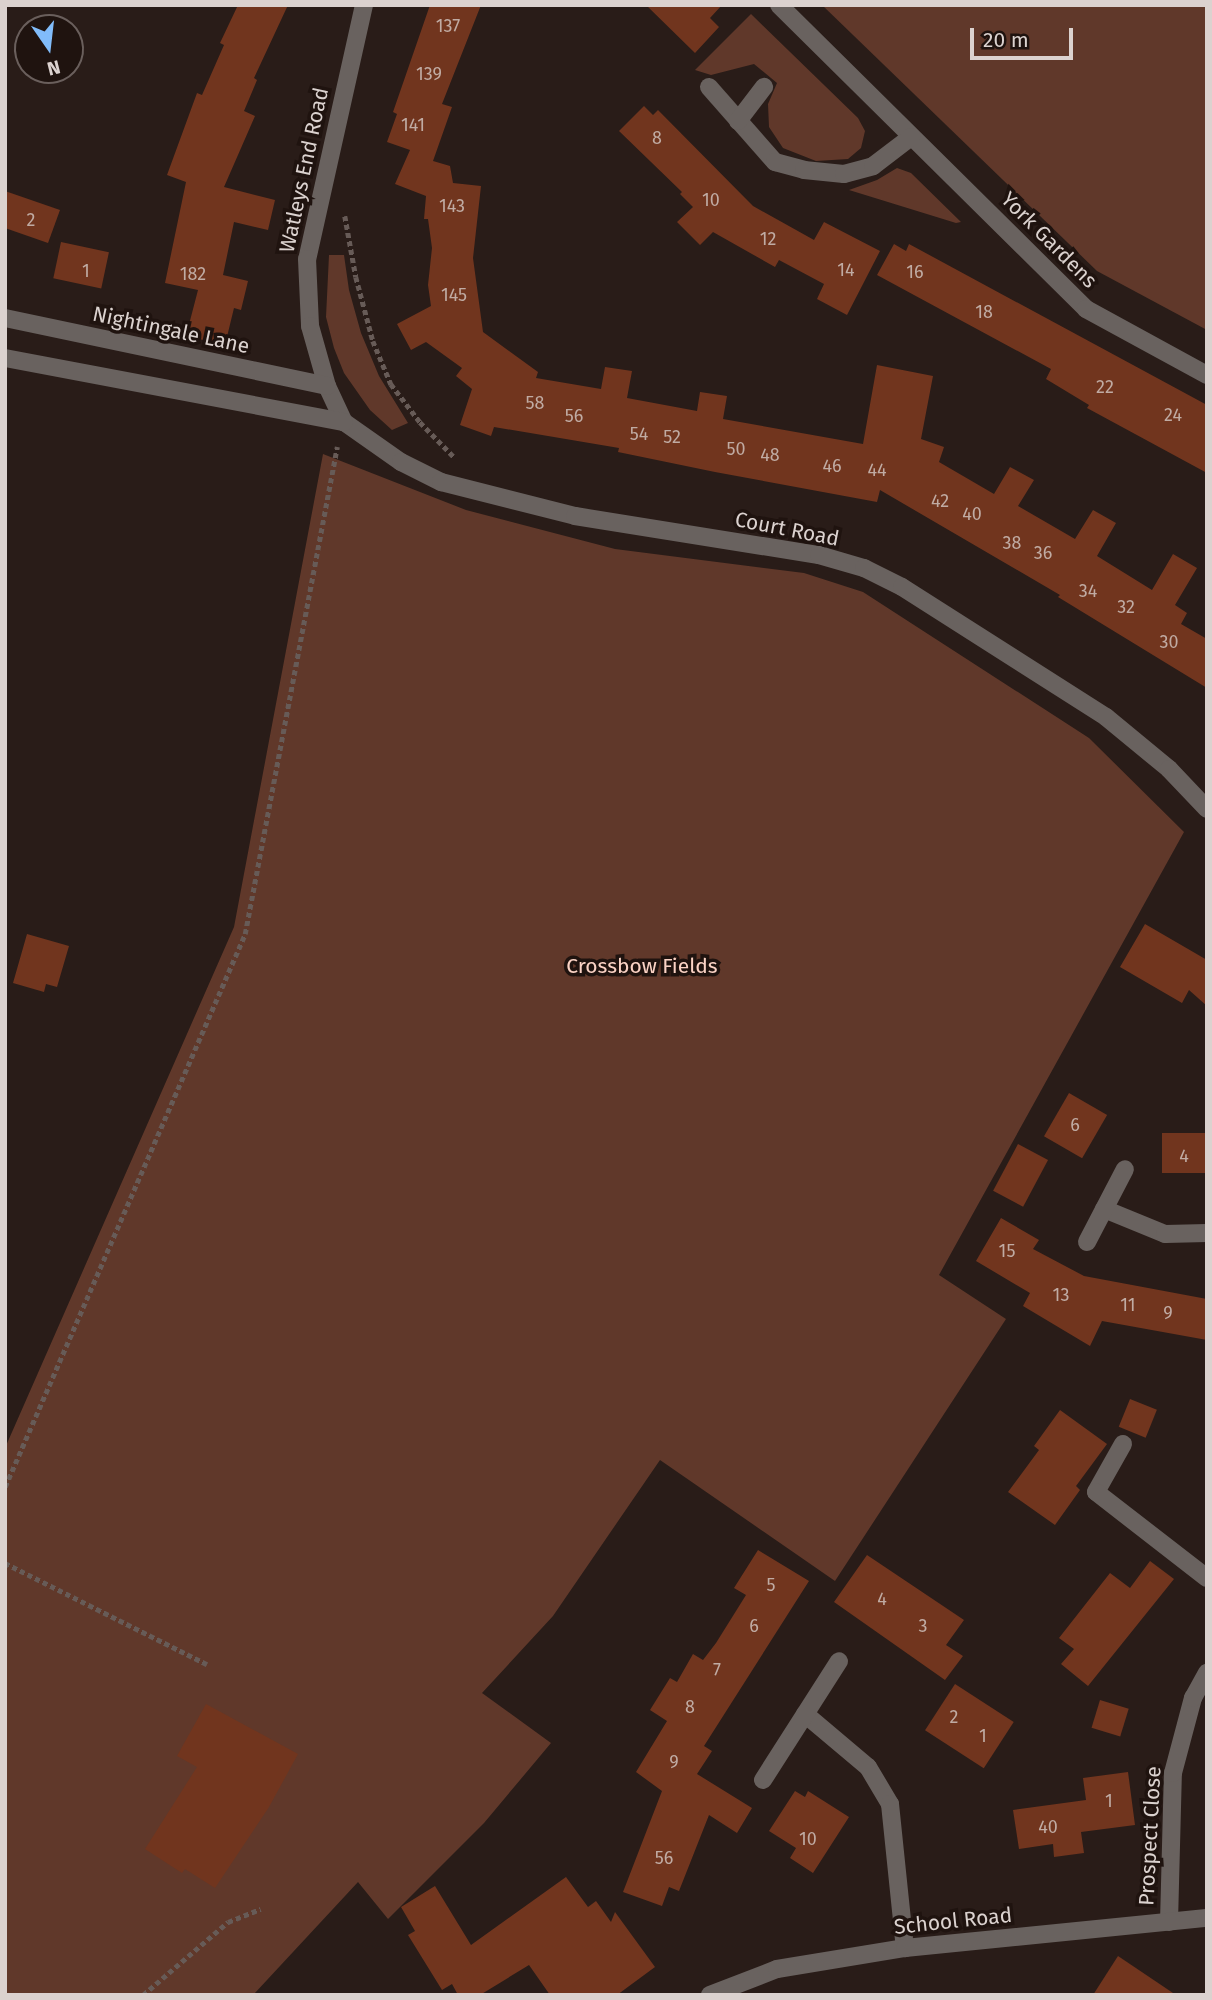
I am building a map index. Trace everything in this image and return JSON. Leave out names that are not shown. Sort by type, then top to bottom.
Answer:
[{"type":"street","name":"Watleys End Road","points":[[327,386],[310,326],[307,259],[364,5]]},
{"type":"street","name":"York Gardens","points":[[779,5],[1086,309],[1207,375]]},
{"type":"street","points":[[738,121],[764,87]]},
{"type":"street","points":[[709,88],[775,162],[804,170],[844,174],[873,166],[911,137]]},
{"type":"street","name":"Nightingale Lane","points":[[5,318],[327,386]]},
{"type":"street","points":[[5,358],[344,422]]},
{"type":"street","name":"Court Road","points":[[327,386],[344,422],[401,462],[441,482],[575,516],[819,555],[864,568],[902,587],[1106,717],[1169,769],[1207,809]]},
{"type":"street","points":[[1087,1242],[1125,1169]]},
{"type":"street","points":[[1104,1209],[1165,1234],[1207,1233]]},
{"type":"street","points":[[1124,1444],[1096,1492],[1207,1578]]},
{"type":"street","points":[[763,1780],[839,1661]]},
{"type":"street","name":"Prospect Close","points":[[1169,1922],[1173,1773],[1193,1699],[1207,1673]]},
{"type":"street","points":[[805,1714],[867,1767],[890,1804],[905,1948]]},
{"type":"street","name":"School Road","points":[[710,1995],[777,1969],[905,1948],[1207,1918]]},
{"type":"path","points":[[344,211],[370,328],[390,384],[420,422],[458,462]]},
{"type":"path","points":[[5,1487],[245,934],[333,457],[344,422]]},
{"type":"path","points":[[5,1563],[207,1664]]},
{"type":"path","points":[[143,1995],[228,1922],[261,1909]]},
{"type":"green space","points":[[822,5],[1207,5],[1207,330],[1097,271]]},
{"type":"green space","points":[[751,14],[858,118],[865,131],[861,148],[848,159],[816,161],[783,148],[769,127],[768,104],[777,83],[754,64],[711,75],[695,70]]},
{"type":"green space","points":[[897,168],[911,173],[961,222],[956,223],[849,190],[877,180]]},
{"type":"green space","points":[[329,255],[344,255],[349,290],[361,333],[379,376],[408,423],[392,430],[370,410],[344,373],[334,348],[326,317]]},
{"type":"green space","name":"Crossbow Fields","points":[[323,454],[466,510],[615,549],[804,573],[863,592],[1089,738],[1184,832],[939,1275],[1006,1319],[835,1581],[660,1460],[553,1616],[482,1693],[551,1743],[484,1823],[388,1919],[358,1882],[253,1995],[5,1995],[5,1448],[234,927]]},
{"type":"building","points":[[238,5],[288,5],[254,78],[257,80],[244,111],[255,116],[224,187],[275,200],[268,230],[234,222],[223,275],[248,281],[241,310],[234,308],[225,345],[186,336],[198,290],[165,283],[186,182],[167,175],[197,93],[202,95],[224,45],[220,43]]},
{"type":"building","points":[[430,5],[481,5],[442,104],[452,107],[433,161],[450,166],[453,183],[481,186],[473,258],[483,332],[538,372],[536,378],[601,389],[605,367],[632,371],[627,398],[697,411],[700,392],[727,396],[723,419],[863,444],[877,365],[933,376],[921,439],[944,447],[939,462],[994,494],[1010,467],[1034,480],[1018,506],[1075,539],[1093,510],[1116,523],[1097,556],[1152,590],[1173,554],[1197,568],[1175,605],[1187,613],[1181,624],[1207,639],[1207,688],[1058,597],[1060,595],[880,490],[877,502],[618,452],[619,448],[494,427],[491,436],[460,425],[472,389],[456,376],[462,368],[426,342],[411,350],[397,324],[431,306],[428,285],[432,248],[428,219],[424,219],[426,196],[395,184],[410,150],[387,142],[397,114],[393,112]]},
{"type":"building","points":[[646,5],[722,5],[710,18],[719,27],[695,53]]},
{"type":"building","points":[[644,106],[653,115],[658,110],[753,206],[814,240],[824,222],[880,251],[847,315],[817,299],[824,284],[779,260],[775,267],[713,232],[700,245],[677,222],[693,207],[680,194],[682,192],[619,131]]},
{"type":"building","points":[[5,191],[60,210],[48,243],[5,228]]},
{"type":"building","points":[[61,242],[109,252],[101,288],[53,278]]},
{"type":"building","points":[[894,244],[906,251],[909,244],[1207,405],[1207,473],[1087,408],[1089,405],[1046,379],[1051,369],[877,275]]},
{"type":"building","points":[[1145,924],[1207,960],[1207,1006],[1189,990],[1182,1003],[1120,967]]},
{"type":"building","points":[[27,934],[69,946],[57,987],[46,984],[44,992],[13,983]]},
{"type":"building","points":[[1069,1093],[1107,1115],[1082,1158],[1044,1136]]},
{"type":"building","points":[[1162,1133],[1207,1133],[1207,1173],[1162,1173]]},
{"type":"building","points":[[1018,1144],[1048,1160],[1023,1207],[993,1191]]},
{"type":"building","points":[[1001,1218],[1039,1240],[1033,1249],[1084,1276],[1207,1299],[1207,1340],[1102,1321],[1090,1346],[1023,1306],[1030,1293],[976,1261]]},
{"type":"building","points":[[1130,1399],[1157,1410],[1146,1438],[1119,1427]]},
{"type":"building","points":[[1060,1410],[1107,1444],[1076,1486],[1080,1490],[1055,1525],[1008,1492],[1039,1450],[1034,1446]]},
{"type":"building","points":[[758,1550],[809,1581],[704,1746],[712,1751],[697,1774],[752,1808],[737,1833],[709,1815],[679,1891],[669,1887],[662,1906],[623,1892],[662,1791],[636,1772],[667,1721],[650,1710],[670,1678],[677,1682],[693,1654],[703,1660],[716,1643],[746,1595],[734,1588]]},
{"type":"building","points":[[867,1555],[964,1620],[946,1645],[963,1656],[945,1680],[834,1602]]},
{"type":"building","points":[[1150,1561],[1174,1579],[1088,1686],[1061,1664],[1074,1649],[1059,1638],[1110,1573],[1130,1588]]},
{"type":"building","points":[[955,1684],[1014,1722],[984,1768],[925,1730]]},
{"type":"building","points":[[1100,1700],[1129,1709],[1120,1737],[1092,1728]]},
{"type":"building","points":[[206,1704],[298,1754],[269,1807],[215,1888],[185,1869],[182,1873],[145,1849],[197,1767],[177,1756]]},
{"type":"building","points":[[1128,1772],[1135,1825],[1081,1832],[1084,1853],[1054,1857],[1053,1844],[1019,1849],[1013,1810],[1086,1800],[1083,1778]]},
{"type":"building","points":[[795,1791],[805,1797],[808,1791],[849,1817],[813,1873],[790,1858],[796,1848],[769,1831]]},
{"type":"building","points":[[566,1877],[588,1907],[596,1901],[611,1922],[615,1912],[655,1967],[617,1995],[550,1995],[529,1965],[480,1995],[458,1995],[452,1984],[442,1990],[408,1935],[415,1931],[401,1907],[435,1886],[471,1945]]},
{"type":"building","points":[[1118,1956],[1176,1995],[1093,1995]]}]
